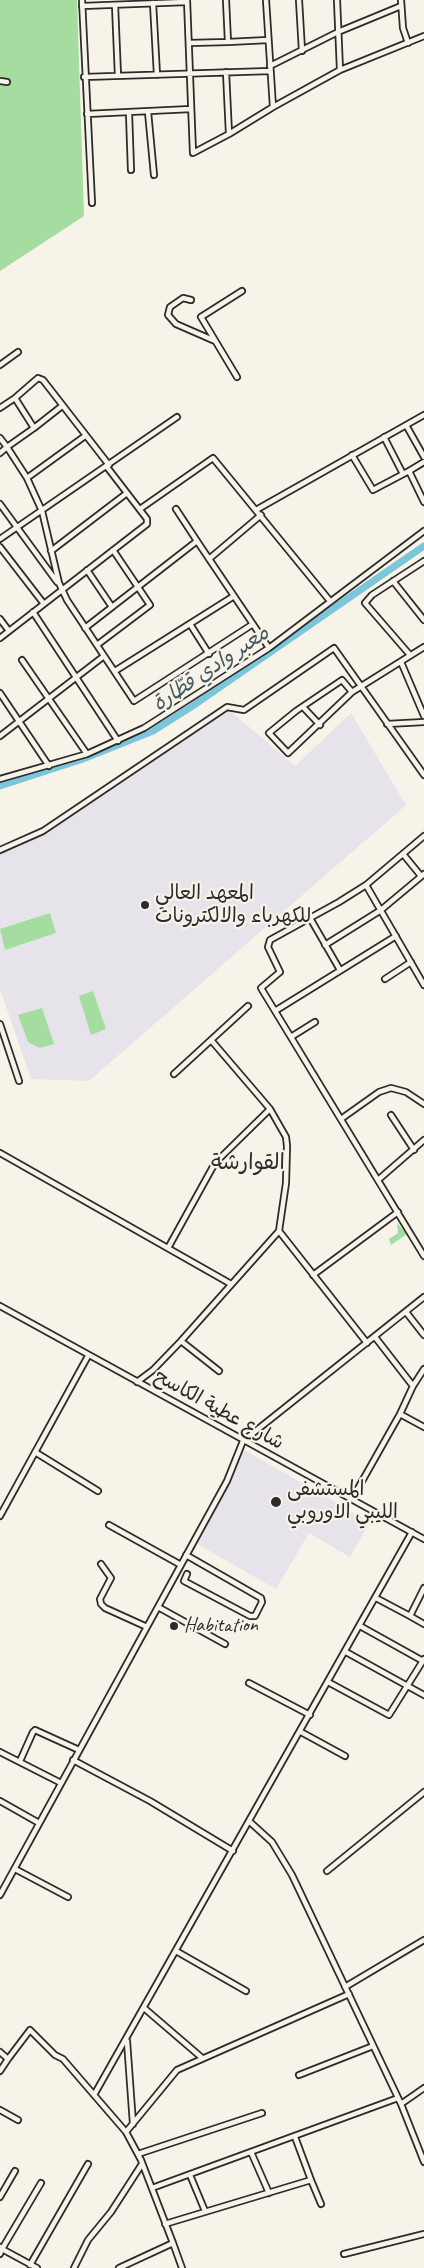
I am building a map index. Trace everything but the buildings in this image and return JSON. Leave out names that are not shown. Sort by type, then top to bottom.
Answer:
[{"type":"street","points":[[226,0],[228,42]]},
{"type":"street","points":[[266,0],[273,107]]},
{"type":"street","points":[[300,0],[302,51]]},
{"type":"street","points":[[336,0],[340,70]]},
{"type":"street","points":[[401,0],[403,28],[408,43]]},
{"type":"street","points":[[92,203],[84,77],[82,3],[115,5],[187,1],[193,153],[340,70],[424,36]]},
{"type":"street","points":[[152,3],[157,75]]},
{"type":"street","points":[[115,5],[118,76]]},
{"type":"street","points":[[84,77],[226,72],[270,68],[338,32],[401,6]]},
{"type":"street","points":[[189,43],[268,40]]},
{"type":"street","points":[[226,72],[229,134]]},
{"type":"street","points":[[0,81],[7,82]]},
{"type":"street","points":[[87,114],[191,109]]},
{"type":"street","points":[[148,112],[154,175]]},
{"type":"street","points":[[129,113],[131,170]]},
{"type":"street","points":[[237,377],[201,316],[242,291]]},
{"type":"street","points":[[191,300],[182,298],[170,307],[168,315],[176,324],[216,341]]},
{"type":"street","points":[[0,365],[18,352]]},
{"type":"street","points":[[0,408],[41,378],[148,519],[147,524],[0,638]]},
{"type":"street","points":[[14,398],[34,428]]},
{"type":"street","points":[[0,453],[62,406]]},
{"type":"street","points":[[256,510],[424,415]]},
{"type":"street","points":[[0,539],[177,417]]},
{"type":"street","points":[[406,425],[424,456]]},
{"type":"street","points":[[27,478],[85,436]]},
{"type":"street","points":[[384,437],[403,474]]},
{"type":"street","points":[[0,438],[27,478],[42,511],[62,589]]},
{"type":"street","points":[[352,455],[374,490],[424,462]]},
{"type":"street","points":[[140,509],[213,458],[330,601]]},
{"type":"street","points":[[409,471],[424,502]]},
{"type":"street","points":[[51,551],[128,493]]},
{"type":"street","points":[[0,504],[62,589],[85,628],[134,701],[253,624]]},
{"type":"street","points":[[176,510],[269,648]]},
{"type":"street","points":[[209,558],[261,515]]},
{"type":"street","points":[[0,779],[87,754],[118,741],[183,704],[269,648],[424,531]]},
{"type":"street","points":[[85,628],[197,541]]},
{"type":"street","points":[[0,547],[44,604]]},
{"type":"street","points":[[97,645],[149,607],[150,602],[113,550]]},
{"type":"street","points":[[410,656],[366,606],[367,599],[423,563]]},
{"type":"street","points":[[87,570],[112,607]]},
{"type":"street","points":[[393,581],[424,620]]},
{"type":"street","points":[[114,671],[234,596]]},
{"type":"street","points":[[33,612],[118,741]]},
{"type":"street","points":[[0,620],[9,631]]},
{"type":"street","points":[[190,624],[209,654]]},
{"type":"street","points":[[352,692],[342,680],[303,706],[269,734],[288,753],[320,725],[352,692],[424,647]]},
{"type":"street","points":[[0,850],[43,831],[226,707],[244,710],[334,648],[424,775]]},
{"type":"street","points":[[0,736],[104,656]]},
{"type":"street","points":[[22,660],[87,754]]},
{"type":"street","points":[[401,662],[424,716]]},
{"type":"street","points":[[0,693],[49,766]]},
{"type":"street","points":[[303,706],[320,725]]},
{"type":"street","points":[[387,724],[424,722]]},
{"type":"street","points":[[424,837],[366,884],[270,940],[268,944],[280,972],[260,988],[424,1256]]},
{"type":"street","points":[[325,945],[381,910],[422,875],[403,854]]},
{"type":"street","points":[[366,884],[424,985]]},
{"type":"street","points":[[310,918],[340,970]]},
{"type":"street","points":[[275,1011],[396,936]]},
{"type":"street","points":[[385,979],[411,962]]},
{"type":"street","points":[[174,1074],[248,1006]]},
{"type":"street","points":[[290,1037],[315,1022]]},
{"type":"street","points":[[0,1024],[19,1081]]},
{"type":"street","points":[[137,1382],[153,1370],[181,1341],[279,1231],[286,1183],[288,1146],[281,1126],[270,1109],[212,1040]]},
{"type":"street","points":[[341,1119],[380,1092],[391,1088],[406,1092],[424,1104]]},
{"type":"street","points":[[168,1248],[214,1162],[270,1109]]},
{"type":"street","points":[[391,1115],[414,1150]]},
{"type":"street","points":[[378,1180],[424,1140]]},
{"type":"street","points":[[0,1153],[231,1284]]},
{"type":"street","points":[[313,1275],[398,1212]]},
{"type":"street","points":[[279,1231],[367,1343]]},
{"type":"street","points":[[0,1895],[227,1481],[243,1442],[424,1297]]},
{"type":"street","name":"شارع عطية الكاسح","points":[[0,1306],[243,1442],[424,1539]]},
{"type":"street","points":[[406,1312],[424,1335]]},
{"type":"street","points":[[375,1337],[413,1386]]},
{"type":"street","points":[[181,1341],[219,1371]]},
{"type":"street","points":[[0,1516],[88,1356]]},
{"type":"street","points":[[352,1500],[424,1369]]},
{"type":"street","points":[[400,1414],[424,1427]]},
{"type":"street","points":[[35,1452],[98,1490]]},
{"type":"street","points":[[109,1525],[181,1565]]},
{"type":"street","points":[[94,2095],[301,1732],[412,1532]]},
{"type":"street","points":[[186,1555],[261,1598],[262,1602],[255,1616],[250,1616],[184,1581],[187,1574]]},
{"type":"street","points":[[101,1564],[111,1578],[100,1599],[101,1604],[105,1608],[147,1627]]},
{"type":"street","points":[[410,1616],[424,1588]]},
{"type":"street","points":[[376,1598],[424,1624]]},
{"type":"street","points":[[158,1608],[225,1644]]},
{"type":"street","points":[[328,1682],[387,1715],[391,1714],[423,1660],[360,1626]]},
{"type":"street","points":[[346,1652],[424,1695]]},
{"type":"street","points":[[249,1683],[310,1715]]},
{"type":"street","points":[[20,1761],[35,1730],[79,1750]]},
{"type":"street","points":[[301,1732],[345,1756]]},
{"type":"street","points":[[0,1752],[61,1783]]},
{"type":"street","points":[[74,1760],[150,1801],[233,1851]]},
{"type":"street","points":[[327,1871],[424,1792]]},
{"type":"street","points":[[0,1801],[39,1823]]},
{"type":"street","points":[[250,1822],[272,1842],[282,1856],[401,2104],[424,2162]]},
{"type":"street","points":[[15,1869],[68,1897]]},
{"type":"street","points":[[345,1987],[424,1940]]},
{"type":"street","points":[[176,1951],[246,1991]]},
{"type":"street","points":[[126,2132],[173,2073],[201,2058],[348,1994]]},
{"type":"street","points":[[144,2008],[201,2058]]},
{"type":"street","points":[[0,2070],[30,2030],[55,2055],[63,2059],[126,2132],[138,2154],[182,2268]]},
{"type":"street","points":[[127,2039],[133,2124]]},
{"type":"street","points":[[299,2074],[373,2046]]},
{"type":"street","points":[[0,2052],[8,2059]]},
{"type":"street","points":[[401,2104],[424,2088]]},
{"type":"street","points":[[152,2188],[398,2098]]},
{"type":"street","points":[[0,2110],[18,2120]]},
{"type":"street","points":[[138,2154],[262,2113]]},
{"type":"street","points":[[295,2137],[321,2204]]},
{"type":"street","points":[[251,2152],[269,2193]]},
{"type":"street","points":[[30,2265],[88,2164]]},
{"type":"street","points":[[74,2268],[88,2240],[111,2212],[142,2164]]},
{"type":"street","points":[[0,2197],[15,2171]]},
{"type":"street","points":[[190,2175],[205,2211]]},
{"type":"street","points":[[165,2224],[311,2180]]},
{"type":"street","points":[[0,2254],[1,2248],[41,2183]]},
{"type":"street","points":[[344,2254],[424,2234]]},
{"type":"street","points":[[119,2268],[172,2243]]},
{"type":"street","points":[[1,2248],[37,2268]]},
{"type":"shaded area","name":"المعهد العالي للكهرباء والالكترونات","points":[[229,710],[295,766],[351,713],[406,805],[89,1081],[31,1079],[0,989],[0,851],[43,831]]},
{"type":"shaded area","name":"المستشفی الليبي الاوروبي","points":[[244,1450],[370,1522],[350,1557],[309,1533],[276,1589],[194,1542],[229,1482]]},
{"type":"green space","points":[[0,0],[77,0],[84,216],[0,271]]},
{"type":"green space","points":[[50,913],[56,933],[5,950],[0,929]]},
{"type":"green space","points":[[93,991],[106,1029],[91,1035],[79,996]]},
{"type":"green space","points":[[42,1008],[54,1044],[40,1048],[28,1042],[18,1015]]},
{"type":"green space","points":[[397,1223],[407,1234],[391,1245],[389,1239],[398,1233]]},
{"type":"waterway","name":"معبر وادي قطّارة","points":[[0,786],[83,759],[153,731],[191,707],[424,546]]},
{"type":"place","name":"المعهد العالي للكهرباء والالكترونات","points":[[145,905]]},
{"type":"place","name":"المستشفی الليبي الاوروبي","points":[[276,1502]]},
{"type":"place","name":"Habitation","points":[[174,1626]]},
{"type":"district","name":"القوارشة","points":[[248,1163]]}]
